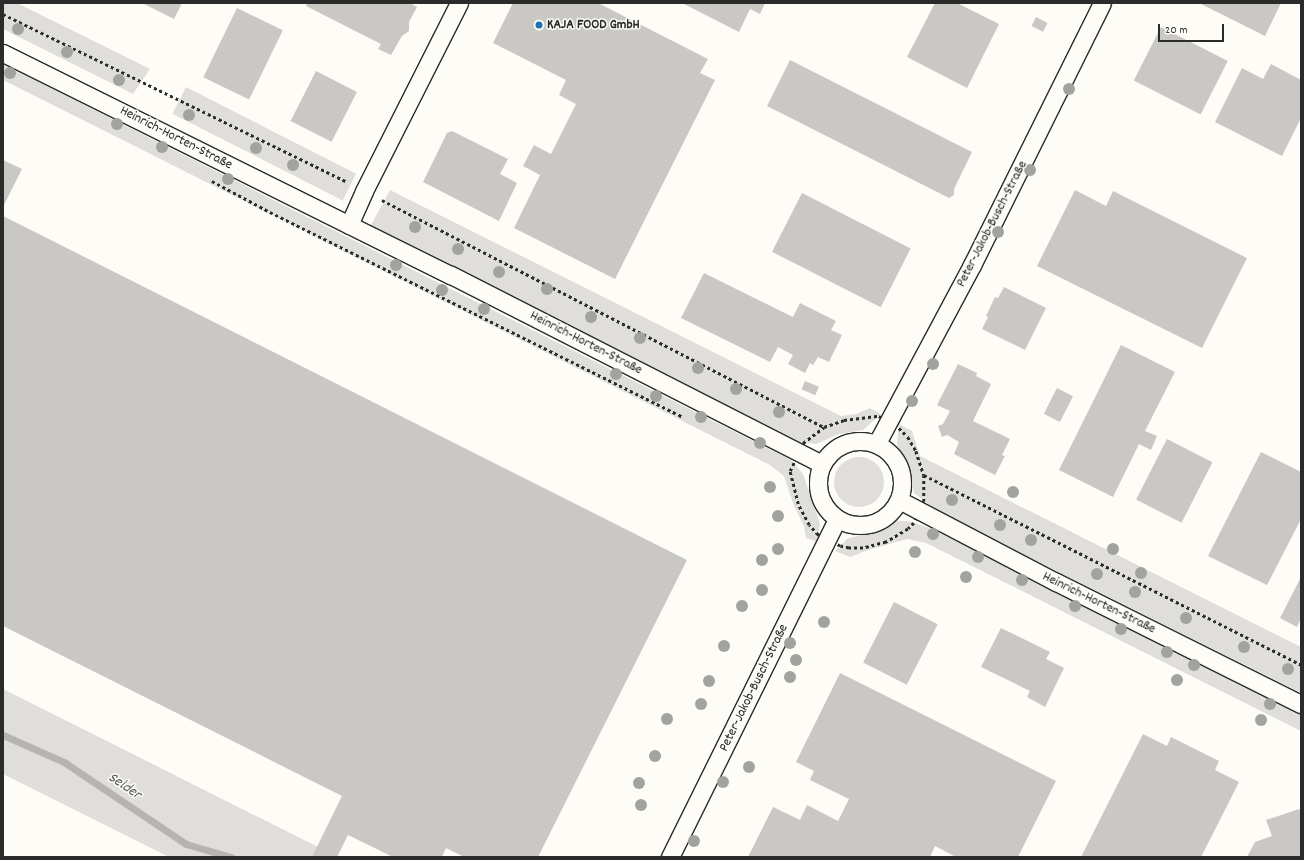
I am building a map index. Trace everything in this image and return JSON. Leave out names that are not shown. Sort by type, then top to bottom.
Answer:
[{"type":"street","points":[[349,225],[364,191],[459,3]]},
{"type":"street","name":"Peter-Jakob-Busch-Straße","points":[[877,443],[890,422],[972,265],[1102,3]]},
{"type":"street","name":"Heinrich-Horten-Straße","points":[[3,53],[452,275],[822,464]]},
{"type":"street","points":[[865,440],[877,443],[889,451],[897,461],[902,474],[902,487],[899,500],[892,511],[872,524],[848,524],[837,519],[821,500],[818,488],[818,476],[822,464],[829,453],[840,445],[852,441],[865,440]]},
{"type":"street","name":"Heinrich-Horten-Straße","points":[[899,500],[1062,585],[1301,704]]},
{"type":"street","name":"Peter-Jakob-Busch-Straße","points":[[670,857],[837,519]]},
{"type":"path","points":[[3,14],[364,191],[824,427]]},
{"type":"path","points":[[208,178],[270,212],[690,421]]},
{"type":"path","points":[[879,416],[890,422],[908,437],[919,457],[924,475],[924,501],[920,511],[908,529],[886,542],[874,546],[849,548],[818,535],[803,515],[794,493],[790,471],[803,442],[832,423],[854,418],[879,416]]},
{"type":"path","points":[[783,467],[790,471]]},
{"type":"path","points":[[924,475],[1301,665]]},
{"type":"shaded area","points":[[3,3],[17,3],[150,69],[133,94],[3,29]]},
{"type":"shaded area","points":[[3,64],[791,460],[803,474],[820,524],[817,542],[806,538],[804,526],[794,506],[784,476],[770,465],[3,80]]},
{"type":"shaded area","points":[[186,87],[356,174],[343,200],[172,114]]},
{"type":"shaded area","points":[[390,190],[841,416],[856,414],[870,408],[881,414],[863,430],[839,434],[816,444],[799,442],[371,225]]},
{"type":"shaded area","points":[[899,424],[912,431],[920,456],[1301,647],[1301,693],[940,513],[914,493],[907,467],[897,444]]},
{"type":"shaded area","points":[[859,457],[873,461],[880,468],[884,482],[880,496],[873,503],[859,507],[845,503],[838,496],[834,482],[838,468],[845,461]]},
{"type":"shaded area","points":[[893,521],[909,521],[932,529],[1301,714],[1301,731],[926,543],[907,539],[868,550],[850,557],[835,551],[847,539],[873,531]]},
{"type":"shaded area","points":[[3,689],[338,857],[169,857],[3,774]]},
{"type":"building","points":[[142,3],[182,3],[174,19]]},
{"type":"building","points":[[307,3],[410,3],[417,7],[409,22],[409,31],[402,36],[391,55],[378,49],[381,44],[306,6]]},
{"type":"building","points":[[513,3],[598,3],[708,59],[700,73],[715,80],[615,279],[514,228],[540,175],[523,166],[534,145],[551,154],[576,104],[559,95],[566,80],[493,43]]},
{"type":"building","points":[[682,3],[765,3],[760,14],[750,9],[739,32]]},
{"type":"building","points":[[935,3],[957,3],[999,24],[967,88],[907,57]]},
{"type":"building","points":[[1199,3],[1281,3],[1265,36]]},
{"type":"building","points":[[237,8],[283,30],[249,100],[203,77]]},
{"type":"building","points":[[1036,17],[1048,23],[1043,32],[1031,26]]},
{"type":"building","points":[[1161,27],[1228,61],[1201,115],[1134,80]]},
{"type":"building","points":[[790,60],[972,152],[954,189],[954,195],[949,198],[767,106]]},
{"type":"building","points":[[1271,64],[1301,80],[1301,118],[1282,156],[1215,122],[1242,68],[1263,79]]},
{"type":"building","points":[[316,71],[357,92],[332,142],[291,121]]},
{"type":"building","points":[[452,131],[508,159],[500,174],[517,183],[499,221],[423,182],[447,133]]},
{"type":"building","points":[[3,160],[22,169],[3,207]]},
{"type":"building","points":[[1075,190],[1106,206],[1113,191],[1247,258],[1202,348],[1037,266]]},
{"type":"building","points":[[802,193],[911,248],[881,307],[772,252]]},
{"type":"building","points":[[3,216],[687,560],[538,857],[464,857],[446,848],[442,857],[393,857],[348,835],[337,857],[312,857],[342,796],[3,626]]},
{"type":"building","points":[[704,273],[793,317],[800,303],[836,321],[831,330],[842,335],[829,362],[818,357],[813,365],[810,363],[805,373],[788,364],[793,355],[778,347],[770,362],[681,318]]},
{"type":"building","points":[[1004,287],[1046,308],[1025,350],[982,329],[995,297],[998,298]]},
{"type":"building","points":[[1121,345],[1175,372],[1145,431],[1157,436],[1151,450],[1139,444],[1113,497],[1059,470]]},
{"type":"building","points":[[958,364],[977,373],[976,376],[991,384],[973,421],[1010,439],[1002,455],[1005,456],[995,475],[954,454],[959,442],[947,435],[942,437],[938,426],[943,424],[950,411],[937,405]]},
{"type":"building","points":[[805,381],[819,387],[815,395],[801,389]]},
{"type":"building","points":[[1057,388],[1073,396],[1060,422],[1044,414]]},
{"type":"building","points":[[1167,439],[1212,462],[1182,523],[1136,500]]},
{"type":"building","points":[[1261,452],[1301,472],[1301,519],[1267,585],[1208,556]]},
{"type":"building","points":[[1301,577],[1301,618],[1297,627],[1280,618]]},
{"type":"building","points":[[894,602],[938,624],[907,685],[863,663]]},
{"type":"building","points":[[1001,628],[1050,652],[1046,659],[1064,668],[1045,707],[1027,697],[1030,691],[981,667]]},
{"type":"building","points":[[840,673],[1056,781],[1018,857],[956,857],[935,846],[930,857],[748,857],[773,807],[800,820],[807,805],[838,821],[849,799],[810,780],[814,771],[796,762]]},
{"type":"building","points":[[1143,734],[1167,746],[1171,737],[1219,761],[1215,770],[1239,782],[1227,806],[1201,857],[1081,857]]},
{"type":"building","points":[[1299,809],[1301,814],[1301,857],[1247,857],[1255,842],[1272,836],[1266,820]]},
{"type":"waterway","name":"Selder","points":[[3,735],[64,762],[186,844],[231,857]]},
{"type":"place","name":"KAJA FOOD GmbH","points":[[539,25]]}]
